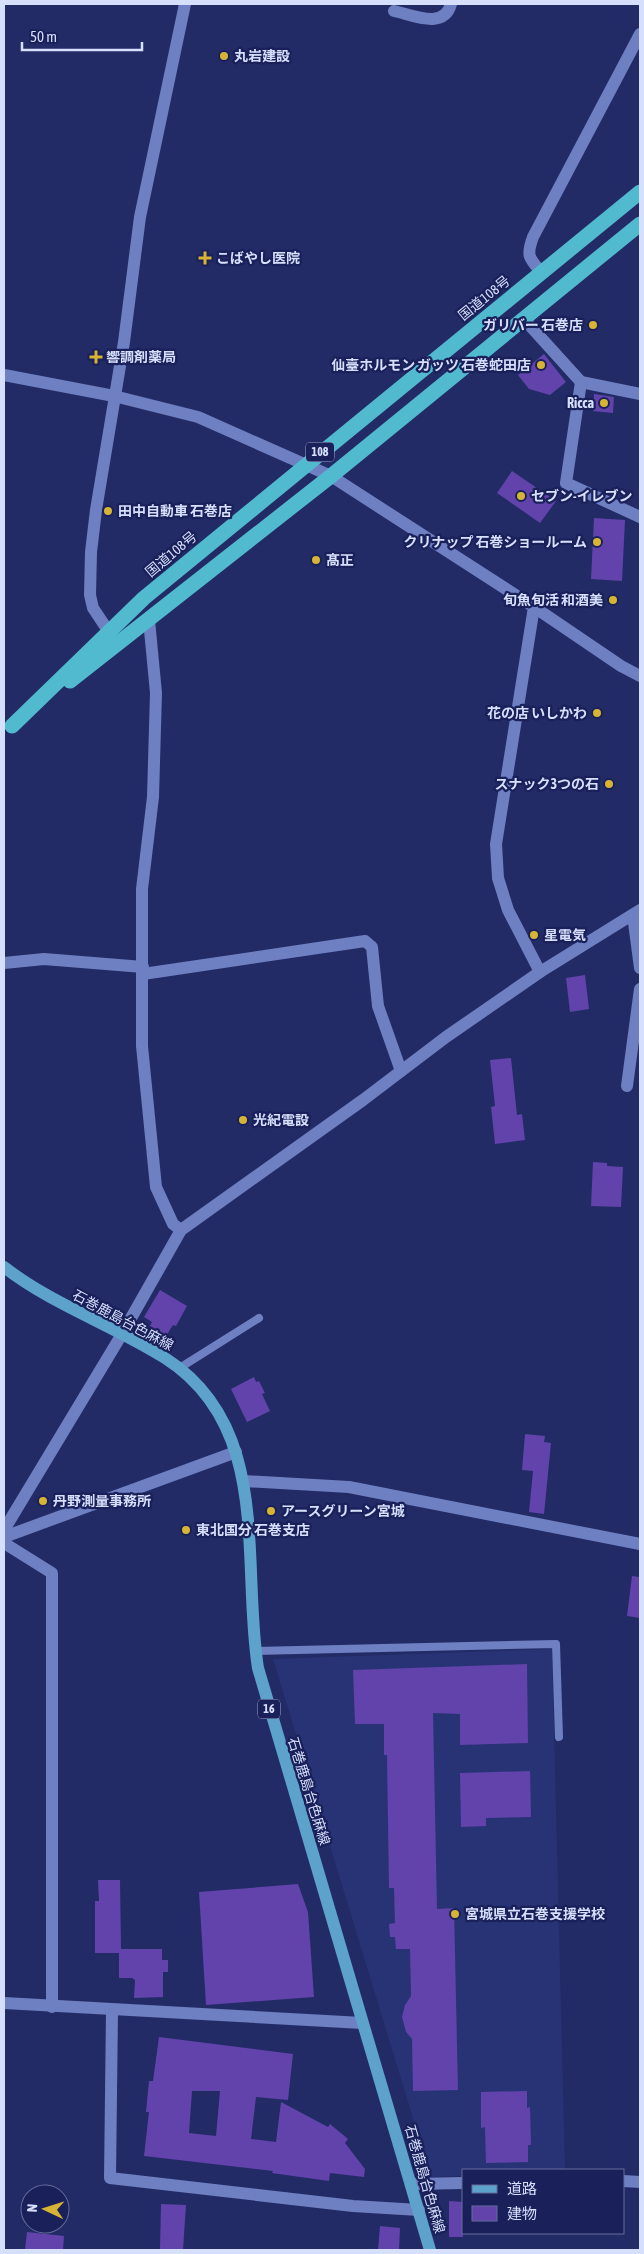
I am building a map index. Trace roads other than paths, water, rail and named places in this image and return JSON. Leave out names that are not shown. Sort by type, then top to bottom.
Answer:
[{"type":"highway","name":"国道108号","points":[[8,729],[144,598],[306,463],[640,192]]},
{"type":"highway","name":"国道108号","points":[[8,729],[331,476],[640,224]]},
{"type":"main road","name":"石巻鹿島台色麻線","points":[[4,1267],[22,1281],[57,1301],[166,1359],[195,1384],[220,1414],[236,1452],[244,1481],[249,1528],[252,1620],[255,1651],[264,1692],[362,2023],[412,2184],[430,2250]]},
{"type":"street","points":[[109,632],[93,608],[90,595],[91,552],[124,342],[140,217],[185,4]]},
{"type":"street","points":[[394,11],[434,20],[443,16],[451,4]]},
{"type":"street","points":[[541,272],[530,260],[528,251],[533,238],[640,34]]},
{"type":"street","points":[[523,318],[581,382],[640,394]]},
{"type":"street","points":[[4,375],[114,396],[198,417],[306,463],[331,476],[534,607],[621,666],[640,676]]},
{"type":"street","points":[[581,382],[566,483],[640,517]]},
{"type":"street","points":[[534,607],[496,844],[498,878],[508,910],[540,972]]},
{"type":"street","points":[[149,620],[156,693],[153,797],[142,889],[142,1046],[156,1187],[173,1224],[181,1230]]},
{"type":"street","points":[[4,1530],[122,1334],[181,1230],[446,1037],[540,972],[637,913],[640,968]]},
{"type":"street","points":[[4,963],[44,958],[143,970],[365,941],[372,947],[378,1006],[401,1071]]},
{"type":"street","points":[[627,1086],[640,989]]},
{"type":"street","points":[[4,1537],[236,1452]]},
{"type":"street","points":[[244,1481],[350,1487],[640,1544]]},
{"type":"street","points":[[4,1543],[52,1573],[52,2007]]},
{"type":"street","points":[[4,2003],[362,2023]]},
{"type":"street","points":[[112,2010],[110,2178],[336,2204],[419,2210]]},
{"type":"street","points":[[412,2184],[462,2182]]},
{"type":"street","points":[[624,2182],[640,2182]]},
{"type":"lane","points":[[178,1369],[259,1318]]},
{"type":"lane","points":[[255,1651],[556,1644],[558,1737]]},
{"type":"place","name":"丸岩建設","points":[[224,56]]},
{"type":"place","name":"こばやし医院","points":[[205,258]]},
{"type":"place","name":"ガリバー 石巻店","points":[[593,325]]},
{"type":"place","name":"響調剤薬局","points":[[96,357]]},
{"type":"place","name":"仙臺ホルモン ガッツ 石巻蛇田店","points":[[541,365]]},
{"type":"place","name":"Ricca","points":[[604,403]]},
{"type":"place","name":"セブン-イレブン","points":[[521,496]]},
{"type":"place","name":"田中自動車 石巻店","points":[[108,511]]},
{"type":"place","name":"クリナップ 石巻ショールーム","points":[[597,542]]},
{"type":"place","name":"髙正","points":[[316,560]]},
{"type":"place","name":"旬魚旬活 和酒美","points":[[613,600]]},
{"type":"place","name":"花の店 いしかわ","points":[[597,713]]},
{"type":"place","name":"スナック3つの石","points":[[609,784]]},
{"type":"place","name":"星電気","points":[[534,935]]},
{"type":"place","name":"光紀電設","points":[[243,1120]]},
{"type":"place","name":"丹野測量事務所","points":[[43,1501]]},
{"type":"place","name":"アースグリーン宮城","points":[[271,1511]]},
{"type":"place","name":"東北国分 石巻支店","points":[[186,1530]]},
{"type":"place","name":"宮城県立石巻支援学校","points":[[455,1914]]}]
